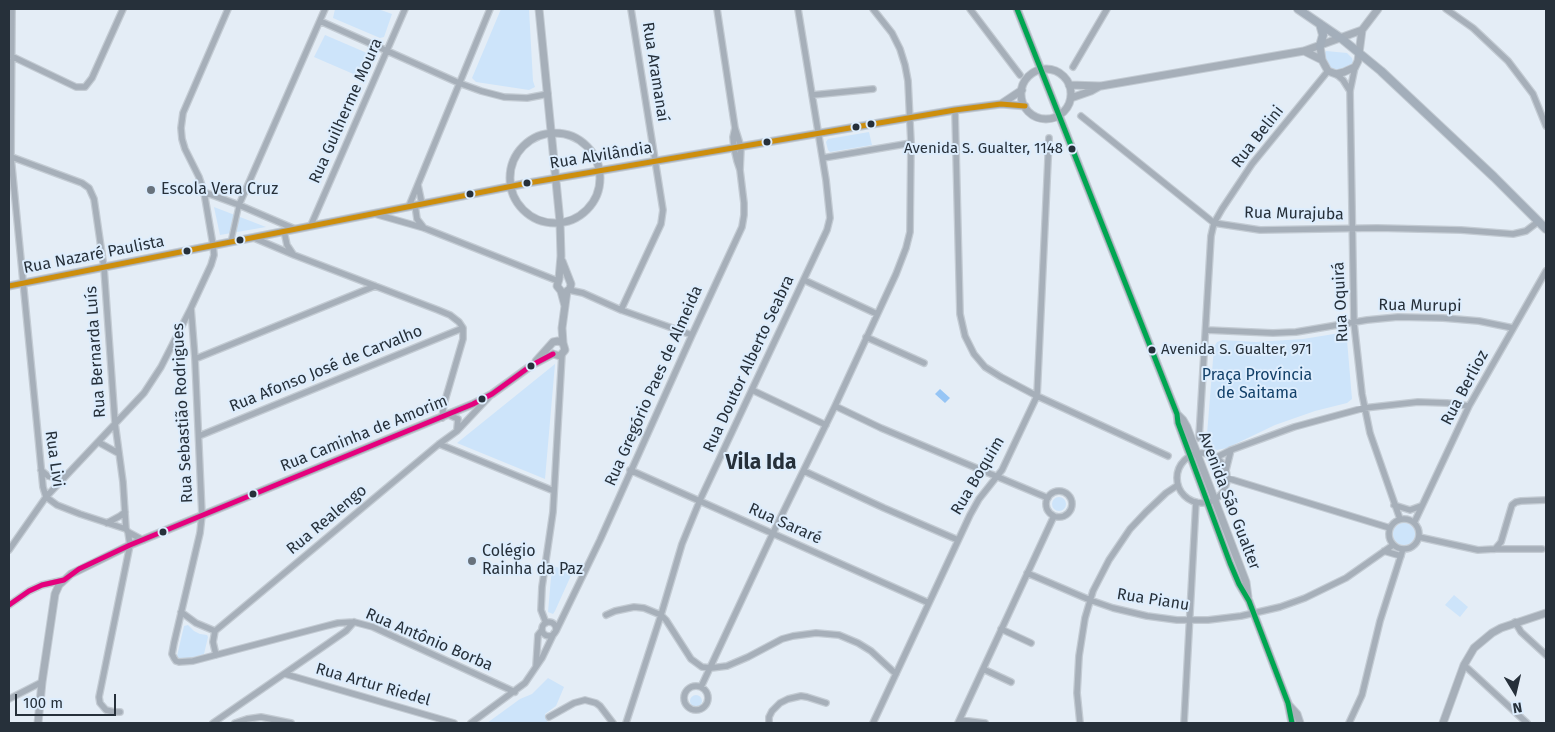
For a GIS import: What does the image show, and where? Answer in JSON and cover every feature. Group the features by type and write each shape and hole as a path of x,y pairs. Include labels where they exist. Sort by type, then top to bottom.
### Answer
{"main road":[{"path":"1298,9 1342,39 1381,71 1494,177 1546,229"},
{"path":"1320,24 1323,36 1320,46"}],"street":[{"name":"Rua Livi","path":"12,9 10,157 40,470 46,497 57,505 127,530"},
{"path":"10,56 76,87 85,87 92,78 123,9"},
{"name":"Rua Sebastião Rodrigues","path":"216,655 188,662 176,661 172,656 200,533 202,515 196,359 191,308 214,255 204,192 182,139 181,128 183,113 228,9"},
{"path":"231,241 239,205 325,9"},
{"name":"Rua Guilherme Moura","path":"311,225 406,9"},
{"path":"424,228 417,219 418,185 490,9"},
{"path":"539,9 560,222 564,285 565,306 560,342"},
{"name":"Rua Aramanaí","path":"621,310 660,224 663,210 631,9"},
{"name":"Rua Gregório Paes de Almeida","path":"515,692 531,677 542,658 600,540 630,470 742,227 744,203 738,148 717,9"},
{"name":"Rua Doutor Alberto Seabra","path":"626,723 682,544 700,500 827,230 830,218 823,158 798,9"},
{"path":"702,687 773,533 835,406 904,255 910,232 911,143 908,81 902,54 892,33 873,9"},
{"path":"970,9 1020,75"},
{"name":"Avenida São Gualter","path":"1017,9 1177,414 1178,423 1193,454 1239,584 1248,600 1288,703 1292,723"},
{"path":"1073,67 1107,9"},
{"path":"1069,85 1101,86 1304,52 1362,30 1378,9"},
{"path":"1446,9 1473,28 1508,61 1533,94 1546,126"},
{"path":"320,21 459,83 504,97 527,98 548,94"},
{"path":"1336,74 1356,67 1362,30"},
{"path":"1320,46 1322,60 1328,71 1336,74 1343,80 1350,91"},
{"path":"1304,52 1322,60"},
{"name":"Rua Oquirá","path":"1356,67 1350,91 1354,323 1364,408 1370,433 1400,519"},
{"path":"1040,70 1055,71 1062,75 1069,85 1071,98 1065,110 1058,116 1039,118 1033,116 1024,106 1022,90 1028,77 1040,70"},
{"name":"Rua Belini","path":"1214,223 1252,164 1328,71"},
{"path":"1071,98 1101,86"},
{"path":"812,95 873,89"},
{"path":"1001,104 1022,90"},
{"path":"1001,104 1024,106"},
{"name":"Rua Alvilândia","path":"213,245 555,178 954,110 1001,104"},
{"path":"954,110 960,314 965,336 974,354 984,367 1038,396 1168,456"},
{"path":"1081,116 1214,223 1211,236 1199,438"},
{"path":"551,133 577,138 588,147 596,158 600,170 599,189 591,205 577,217 560,222 548,222 528,214 520,206 511,186 511,169 517,154 528,142 551,133"},
{"name":"Rua Boquim","path":"874,723 958,540 979,499 1002,470 1038,396 1049,138"},
{"path":"823,158 911,143"},
{"name":"Rua Bernarda Luís","path":"10,157 82,183 89,188 94,199 104,268 115,423 130,545"},
{"path":"416,205 418,185"},
{"path":"204,192 295,229"},
{"path":"371,213 424,228 621,310 692,335"},
{"name":"Rua Murajuba","path":"1214,223 1260,230 1377,228 1461,230 1513,234 1526,231 1539,221"},
{"path":"284,231 287,245 294,255"},
{"path":"254,238 450,315 459,322 463,328 463,339 444,404 446,416 458,419 457,431"},
{"name":"Rua Nazaré Paulista","path":"9,286 213,245"},
{"name":"Rua Berlioz","path":"1414,522 1469,406 1546,271"},
{"path":"804,280 877,314"},
{"path":"196,359 375,286"},
{"path":"9,550 46,497 139,399 154,380 191,308"},
{"name":"Rua Murupi","path":"1206,330 1273,333 1296,332 1367,320 1398,317 1479,321 1513,328"},
{"name":"Rua Afonso José de Carvalho","path":"199,436 463,328"},
{"path":"866,337 924,363"},
{"path":"536,667 538,635 542,630 547,636 555,632 554,625 549,623 541,610 542,587 553,512 560,374 557,355 550,350 553,342 560,342 565,347 557,355"},
{"name":"Rua Caminha de Amorim","path":"9,604 29,591 42,585 64,580 79,569 130,545 457,411 492,394 532,365 550,346"},
{"name":"Rua Caminha de Amorim","path":"532,365 557,355"},
{"path":"752,390 826,425"},
{"name":"Rua Realengo","path":"215,631 457,431 492,394"},
{"path":"1217,457 1294,427 1364,408 1418,402 1469,406"},
{"path":"444,404 457,411"},
{"path":"835,406 881,428 1048,498"},
{"path":"98,442 118,453"},
{"path":"439,444 554,491"},
{"path":"1226,470 1217,457 1208,453 1193,454 1180,466 1177,475 1178,485 1184,496 1196,502 1211,501 1224,490 1231,450"},
{"path":"40,470 48,476 62,480"},
{"name":"Rua Sararé","path":"630,470 929,603"},
{"path":"804,471 958,540"},
{"path":"1227,478 1390,528"},
{"path":"1080,723 1077,706 1080,642 1090,600 1101,574 1118,546 1146,512 1166,493 1178,485"},
{"path":"1055,492 1064,492 1070,498 1072,506 1070,511 1063,516 1054,516 1048,510 1048,498 1055,492"},
{"path":"1495,549 1501,542 1512,505 1521,501 1546,500"},
{"path":"1184,723 1196,502"},
{"path":"1394,505 1410,510 1421,506"},
{"path":"107,523 126,512"},
{"path":"985,723 959,722 1054,516"},
{"path":"1400,519 1408,519 1414,522 1418,529 1419,537 1414,546 1403,549 1397,547 1388,536 1394,522 1400,519"},
{"path":"127,530 143,540"},
{"path":"1419,537 1478,550 1542,550"},
{"name":"Rua Pianu","path":"1028,573 1090,600 1126,612 1190,620 1224,618 1280,607 1321,591 1346,578 1393,544"},
{"path":"120,712 109,711 103,707 99,697 130,545"},
{"path":"1350,722 1362,695 1380,621 1403,549"},
{"path":"1384,551 1401,556"},
{"path":"38,723 55,594 64,580"},
{"path":"606,615 634,607 644,608 661,615 691,659 702,667 720,667 735,663 788,638 806,633 816,633 839,635 858,643 871,651 896,674"},
{"name":"Rua Gregório Paes de Almeida","path":"542,630 565,609"},
{"path":"181,612 196,623 215,631 213,642 216,655 338,623 354,622"},
{"path":"1443,723 1464,665 1474,648 1496,630 1514,622 1546,614"},
{"name":"Rua Antônio Borba","path":"213,723 346,631 354,622 373,627 515,692"},
{"path":"1514,622 1521,632 1546,655"},
{"path":"1001,629 1031,643"},
{"path":"1464,665 1527,723"},
{"path":"983,669 1011,682"},
{"name":"Rua Artur Riedel","path":"285,674 454,723"},
{"path":"9,698 42,682"},
{"path":"691,687 702,687 706,692 707,701 702,708 692,709 686,703 685,694 691,687"},
{"path":"471,723 515,692"},
{"path":"769,723 772,711 780,703 788,699 807,697 826,703"},
{"path":"549,717 574,703 585,700 600,706 613,723"},
{"name":"Avenida São Gualter","path":"1288,703 1297,714 1300,723"},
{"path":"235,723 261,717 291,723"}],"green space":[{"path":"335,9 378,9 392,14 384,37 380,38 333,18"},
{"path":"501,9 529,9 533,81 535,87 529,90 476,82 472,78"},
{"path":"325,35 374,56 365,79 314,57"},
{"path":"1326,51 1347,53 1352,58 1351,67 1340,71 1331,70 1327,65 1324,54"},
{"path":"869,132 872,145 830,152 828,150 826,142 828,139"},
{"path":"214,207 266,227 220,235"},
{"name":"Praça Província de Saitama","path":"1340,333 1345,335 1347,340 1352,399 1347,403 1315,411 1275,425 1227,448 1217,450 1206,447 1214,347 1217,342 1223,340 1256,342 1303,339"},
{"path":"555,364 545,479 457,443"},
{"path":"1056,497 1062,497 1066,504 1062,511 1056,511 1052,507 1052,501"},
{"path":"1404,523 1412,526 1415,534 1412,542 1404,545 1396,542 1393,534 1396,526"},
{"path":"552,566 573,571 553,614 548,612"},
{"path":"1454,595 1468,607 1460,617 1445,605"},
{"path":"188,625 194,631 207,635 204,654 179,660 177,656 184,626"},
{"path":"548,678 564,687 556,706 545,714 548,723 487,723 520,699 532,694"},
{"path":"696,695 702,701 696,707 690,701"}],"water":[{"path":"940,389 950,398 945,403 935,394"}],"transit line":[{"path":"1017,9 1177,414 1178,423 1230,563 1249,601 1288,703 1292,723"},
{"path":"9,286 528,183 955,110 1001,104 1025,106"},
{"path":"9,605 29,591 42,585 64,580 79,569 130,545 473,404 492,394 532,365 553,354"}],"place":[{"name":"Avenida S. Gualter, 1148","path":"1072,149"},
{"name":"Escola Vera Cruz","path":"151,190"},
{"name":"Avenida S. Gualter, 971","path":"1152,350"},
{"name":"Colégio Rainha da Paz","path":"472,561"}],"district":[{"name":"Vila Ida","path":"761,463"}]}
